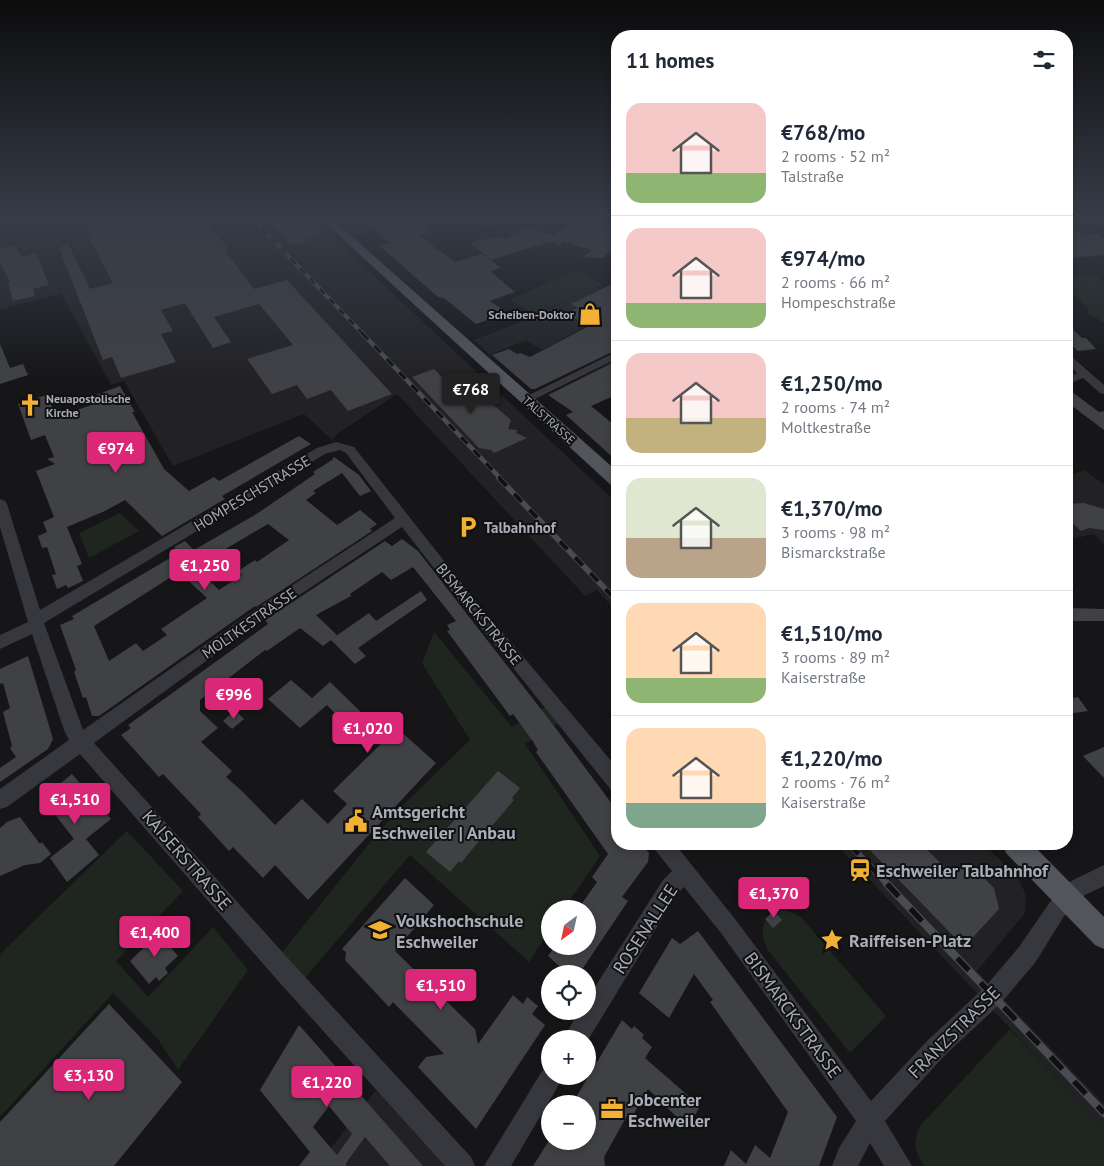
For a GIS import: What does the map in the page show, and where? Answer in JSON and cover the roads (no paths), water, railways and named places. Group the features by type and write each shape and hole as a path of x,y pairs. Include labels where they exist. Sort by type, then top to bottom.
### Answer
{"main road":[{"name":"TALSTRASSE","path":"386,272 611,476"},
{"path":"1021,850 1104,936"}],"street":[{"path":"527,399 611,357"},
{"path":"1073,364 1104,390"},
{"path":"1073,379 1084,374"},
{"name":"BISMARCKSTRASSE","path":"341,446 350,450 497,638 611,776"},
{"name":"HOMPESCHSTRASSE","path":"0,642 321,451 341,446"},
{"name":"KAISERSTRASSE","path":"0,504 36,622 73,730 81,742 292,980 462,1166"},
{"name":"MOLTKESTRASSE","path":"0,800 264,611 404,519"},
{"name":"BISMARCKSTRASSE","path":"668,850 728,926 870,1120 899,1166"},
{"name":"ROSENALLEE","path":"581,1030 670,887 685,872"},
{"name":"FRANZSTRASSE","path":"845,1166 848,1157 870,1120 936,1048 992,995 1027,955 1057,909 1078,888 1104,875"},
{"path":"497,1166 546,1085"}],"railway":[{"path":"304,272 363,334"},
{"path":"362,333 501,479"},
{"path":"499,478 611,595"},
{"path":"855,850 888,885"},
{"path":"887,884 1104,1113"}],"place":[{"name":"Scheiben-Doktor","path":"590,314"},
{"name":"Neuapostolische Kirche","path":"30,405"},
{"name":"Talbahnhof","path":"468,527"},
{"name":"Amtsgericht Eschweiler | Anbau","path":"356,821"},
{"name":"Eschweiler Talbahnhof","path":"860,870"},
{"name":"Volkshochschule Eschweiler","path":"380,930"},
{"name":"Raiffeisen-Platz","path":"832,940"},
{"name":"Jobcenter Eschweiler","path":"612,1109"}]}
